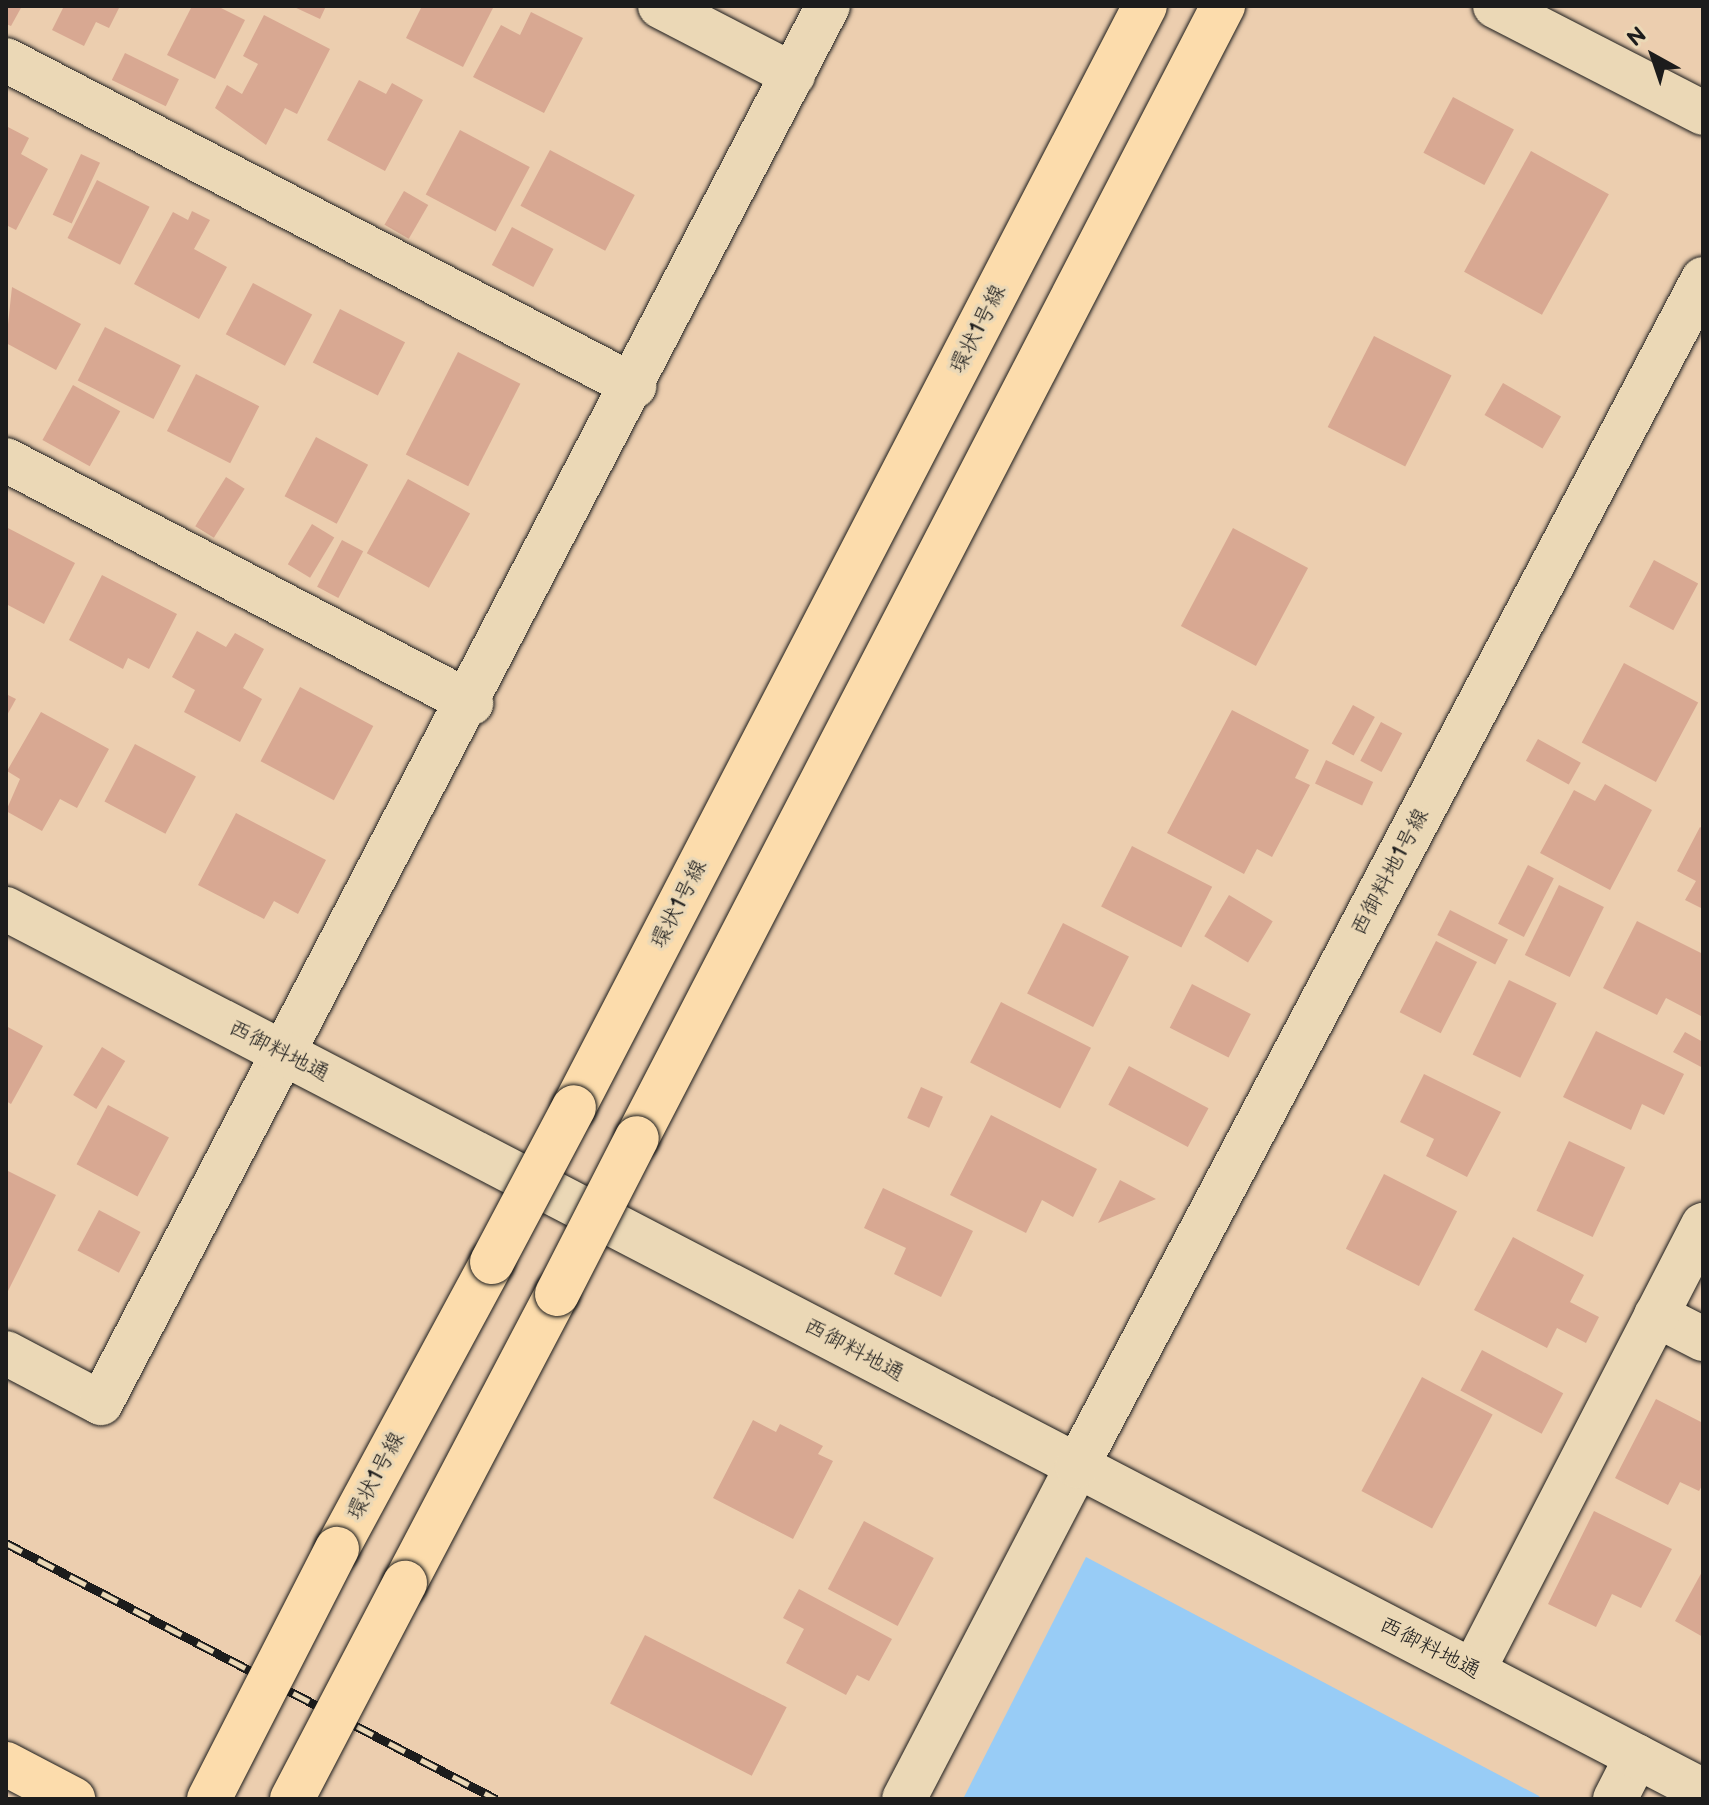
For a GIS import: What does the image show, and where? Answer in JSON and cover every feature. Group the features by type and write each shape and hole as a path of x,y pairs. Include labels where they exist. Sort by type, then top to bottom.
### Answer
{"main road":[{"name":"環状1号線","path":"209,1799 337,1549 574,1107 1145,6"},
{"path":"292,1799 557,1294 1223,6"},
{"path":"6,1764 73,1799"}],"street":[{"path":"660,6 793,75"},
{"path":"6,1353 101,1403 283,1053 471,703 828,6"},
{"path":"1495,6 1703,113"},
{"path":"6,60 634,386"},
{"name":"西御料地1号線","path":"904,1799 1703,279"},
{"path":"6,460 471,703"},
{"name":"西御料地通","path":"6,909 1703,1791"},
{"path":"1473,1671 1703,1225"},
{"path":"1656,1315 1703,1339"},
{"path":"1615,1799 1637,1756"}],"water":[{"path":"1086,1557 1539,1796 1541,1799 963,1799"}],"building":[{"path":"6,6 22,6 11,26 6,24"},
{"path":"64,6 120,6 109,28 96,22 84,46 52,30"},
{"path":"192,6 217,6 245,20 215,79 167,55"},
{"path":"292,6 326,6 320,19"},
{"path":"422,6 494,6 463,67 406,38"},
{"path":"531,12 583,38 544,113 473,77 501,25 520,35"},
{"path":"264,15 330,49 297,114 285,108 266,145 215,108 227,85 242,94 258,64 243,56"},
{"path":"125,53 179,79 166,106 112,80"},
{"path":"359,80 386,94 392,83 423,100 385,171 327,140"},
{"path":"1453,97 1514,129 1484,185 1423,153"},
{"path":"6,126 29,138 21,154 48,169 16,230 6,225"},
{"path":"460,130 530,167 495,232 426,194"},
{"path":"550,150 635,195 605,251 520,206"},
{"path":"1531,151 1609,194 1542,315 1464,272"},
{"path":"81,154 100,163 72,224 53,215"},
{"path":"97,180 150,207 120,265 67,238"},
{"path":"404,191 428,205 409,239 384,225"},
{"path":"192,211 210,220 194,249 227,267 199,319 134,284 173,212 188,220"},
{"path":"512,227 553,249 533,287 492,265"},
{"path":"253,283 312,314 285,366 226,334"},
{"path":"12,287 81,324 56,370 6,343"},
{"path":"340,309 405,342 378,396 313,362"},
{"path":"105,327 181,366 153,419 78,380"},
{"path":"1374,336 1452,375 1405,466 1328,427"},
{"path":"458,352 520,384 468,486 406,454"},
{"path":"196,374 259,406 230,463 167,431"},
{"path":"1503,383 1561,416 1543,449 1484,415"},
{"path":"73,385 120,411 90,466 42,440"},
{"path":"316,437 368,465 337,524 285,496"},
{"path":"226,477 245,489 214,538 195,526"},
{"path":"408,479 470,513 429,588 367,553"},
{"path":"312,524 334,537 310,578 288,564"},
{"path":"6,527 75,563 44,624 6,604"},
{"path":"1233,528 1308,568 1256,666 1181,626"},
{"path":"342,540 363,551 338,598 317,587"},
{"path":"1654,560 1698,583 1673,630 1629,607"},
{"path":"102,575 177,614 149,669 128,658 123,669 69,640"},
{"path":"197,631 226,647 235,633 264,649 243,688 262,699 240,742 184,712 195,690 172,677"},
{"path":"1624,663 1698,702 1656,782 1582,742"},
{"path":"300,687 373,726 334,800 261,761"},
{"path":"6,694 16,699 6,717"},
{"path":"1353,705 1375,717 1354,756 1332,743"},
{"path":"1232,710 1309,750 1295,778 1310,785 1272,857 1257,849 1244,874 1167,833"},
{"path":"41,712 109,749 77,808 60,799 42,831 6,811 20,779 7,771"},
{"path":"1381,722 1402,733 1382,772 1360,761"},
{"path":"1538,739 1581,763 1569,785 1526,761"},
{"path":"135,744 196,776 165,834 104,801"},
{"path":"1326,760 1373,782 1362,806 1315,784"},
{"path":"1605,784 1652,810 1610,890 1540,853 1574,790 1595,801"},
{"path":"236,813 326,860 298,914 274,901 264,919 198,885"},
{"path":"1700,827 1703,829 1703,909 1685,900 1696,881 1677,871"},
{"path":"1132,846 1212,887 1181,947 1101,907"},
{"path":"1528,865 1554,878 1524,937 1498,924"},
{"path":"1559,885 1604,907 1570,977 1525,955"},
{"path":"1229,895 1273,921 1248,962 1204,936"},
{"path":"1450,910 1508,940 1495,964 1437,935"},
{"path":"1637,921 1703,954 1701,1016 1666,998 1657,1015 1603,988"},
{"path":"1063,923 1129,957 1093,1027 1027,993"},
{"path":"1436,941 1477,962 1441,1033 1400,1012"},
{"path":"1509,980 1557,1003 1520,1078 1473,1055"},
{"path":"1192,984 1251,1014 1229,1058 1170,1028"},
{"path":"1001,1002 1091,1048 1060,1108 970,1063"},
{"path":"6,1026 43,1046 11,1104 6,1101"},
{"path":"1596,1031 1684,1074 1664,1115 1642,1104 1631,1130 1563,1097"},
{"path":"1685,1032 1703,1042 1703,1068 1673,1052"},
{"path":"102,1047 125,1061 96,1109 73,1095"},
{"path":"1129,1066 1208,1108 1188,1147 1108,1105"},
{"path":"1424,1074 1501,1112 1467,1177 1426,1156 1434,1139 1400,1122"},
{"path":"921,1087 943,1097 929,1128 907,1118"},
{"path":"108,1105 169,1137 137,1197 77,1164"},
{"path":"991,1115 1097,1169 1073,1217 1042,1200 1026,1233 950,1195"},
{"path":"1569,1141 1625,1167 1593,1237 1536,1211"},
{"path":"6,1170 56,1195 6,1295"},
{"path":"1384,1174 1457,1211 1419,1286 1346,1249"},
{"path":"1120,1180 1156,1199 1098,1223"},
{"path":"883,1188 973,1231 941,1297 894,1274 906,1248 864,1228"},
{"path":"99,1210 140,1232 119,1273 77,1251"},
{"path":"1513,1237 1584,1275 1570,1302 1599,1317 1586,1343 1557,1328 1547,1348 1474,1310"},
{"path":"1482,1350 1563,1393 1542,1434 1460,1391"},
{"path":"1422,1377 1493,1415 1432,1528 1361,1491"},
{"path":"1656,1399 1703,1423 1703,1484 1699,1491 1680,1482 1668,1505 1615,1478"},
{"path":"753,1420 776,1432 780,1424 823,1446 818,1454 833,1461 793,1539 713,1498"},
{"path":"1594,1511 1672,1549 1641,1608 1612,1594 1596,1627 1548,1604"},
{"path":"864,1521 934,1558 898,1626 828,1589"},
{"path":"1703,1570 1703,1637 1675,1621"},
{"path":"799,1589 892,1639 869,1681 857,1675 846,1695 786,1663 804,1629 783,1618"},
{"path":"645,1635 787,1707 752,1776 610,1704"}],"railway":[{"path":"6,1543 496,1799"}]}
